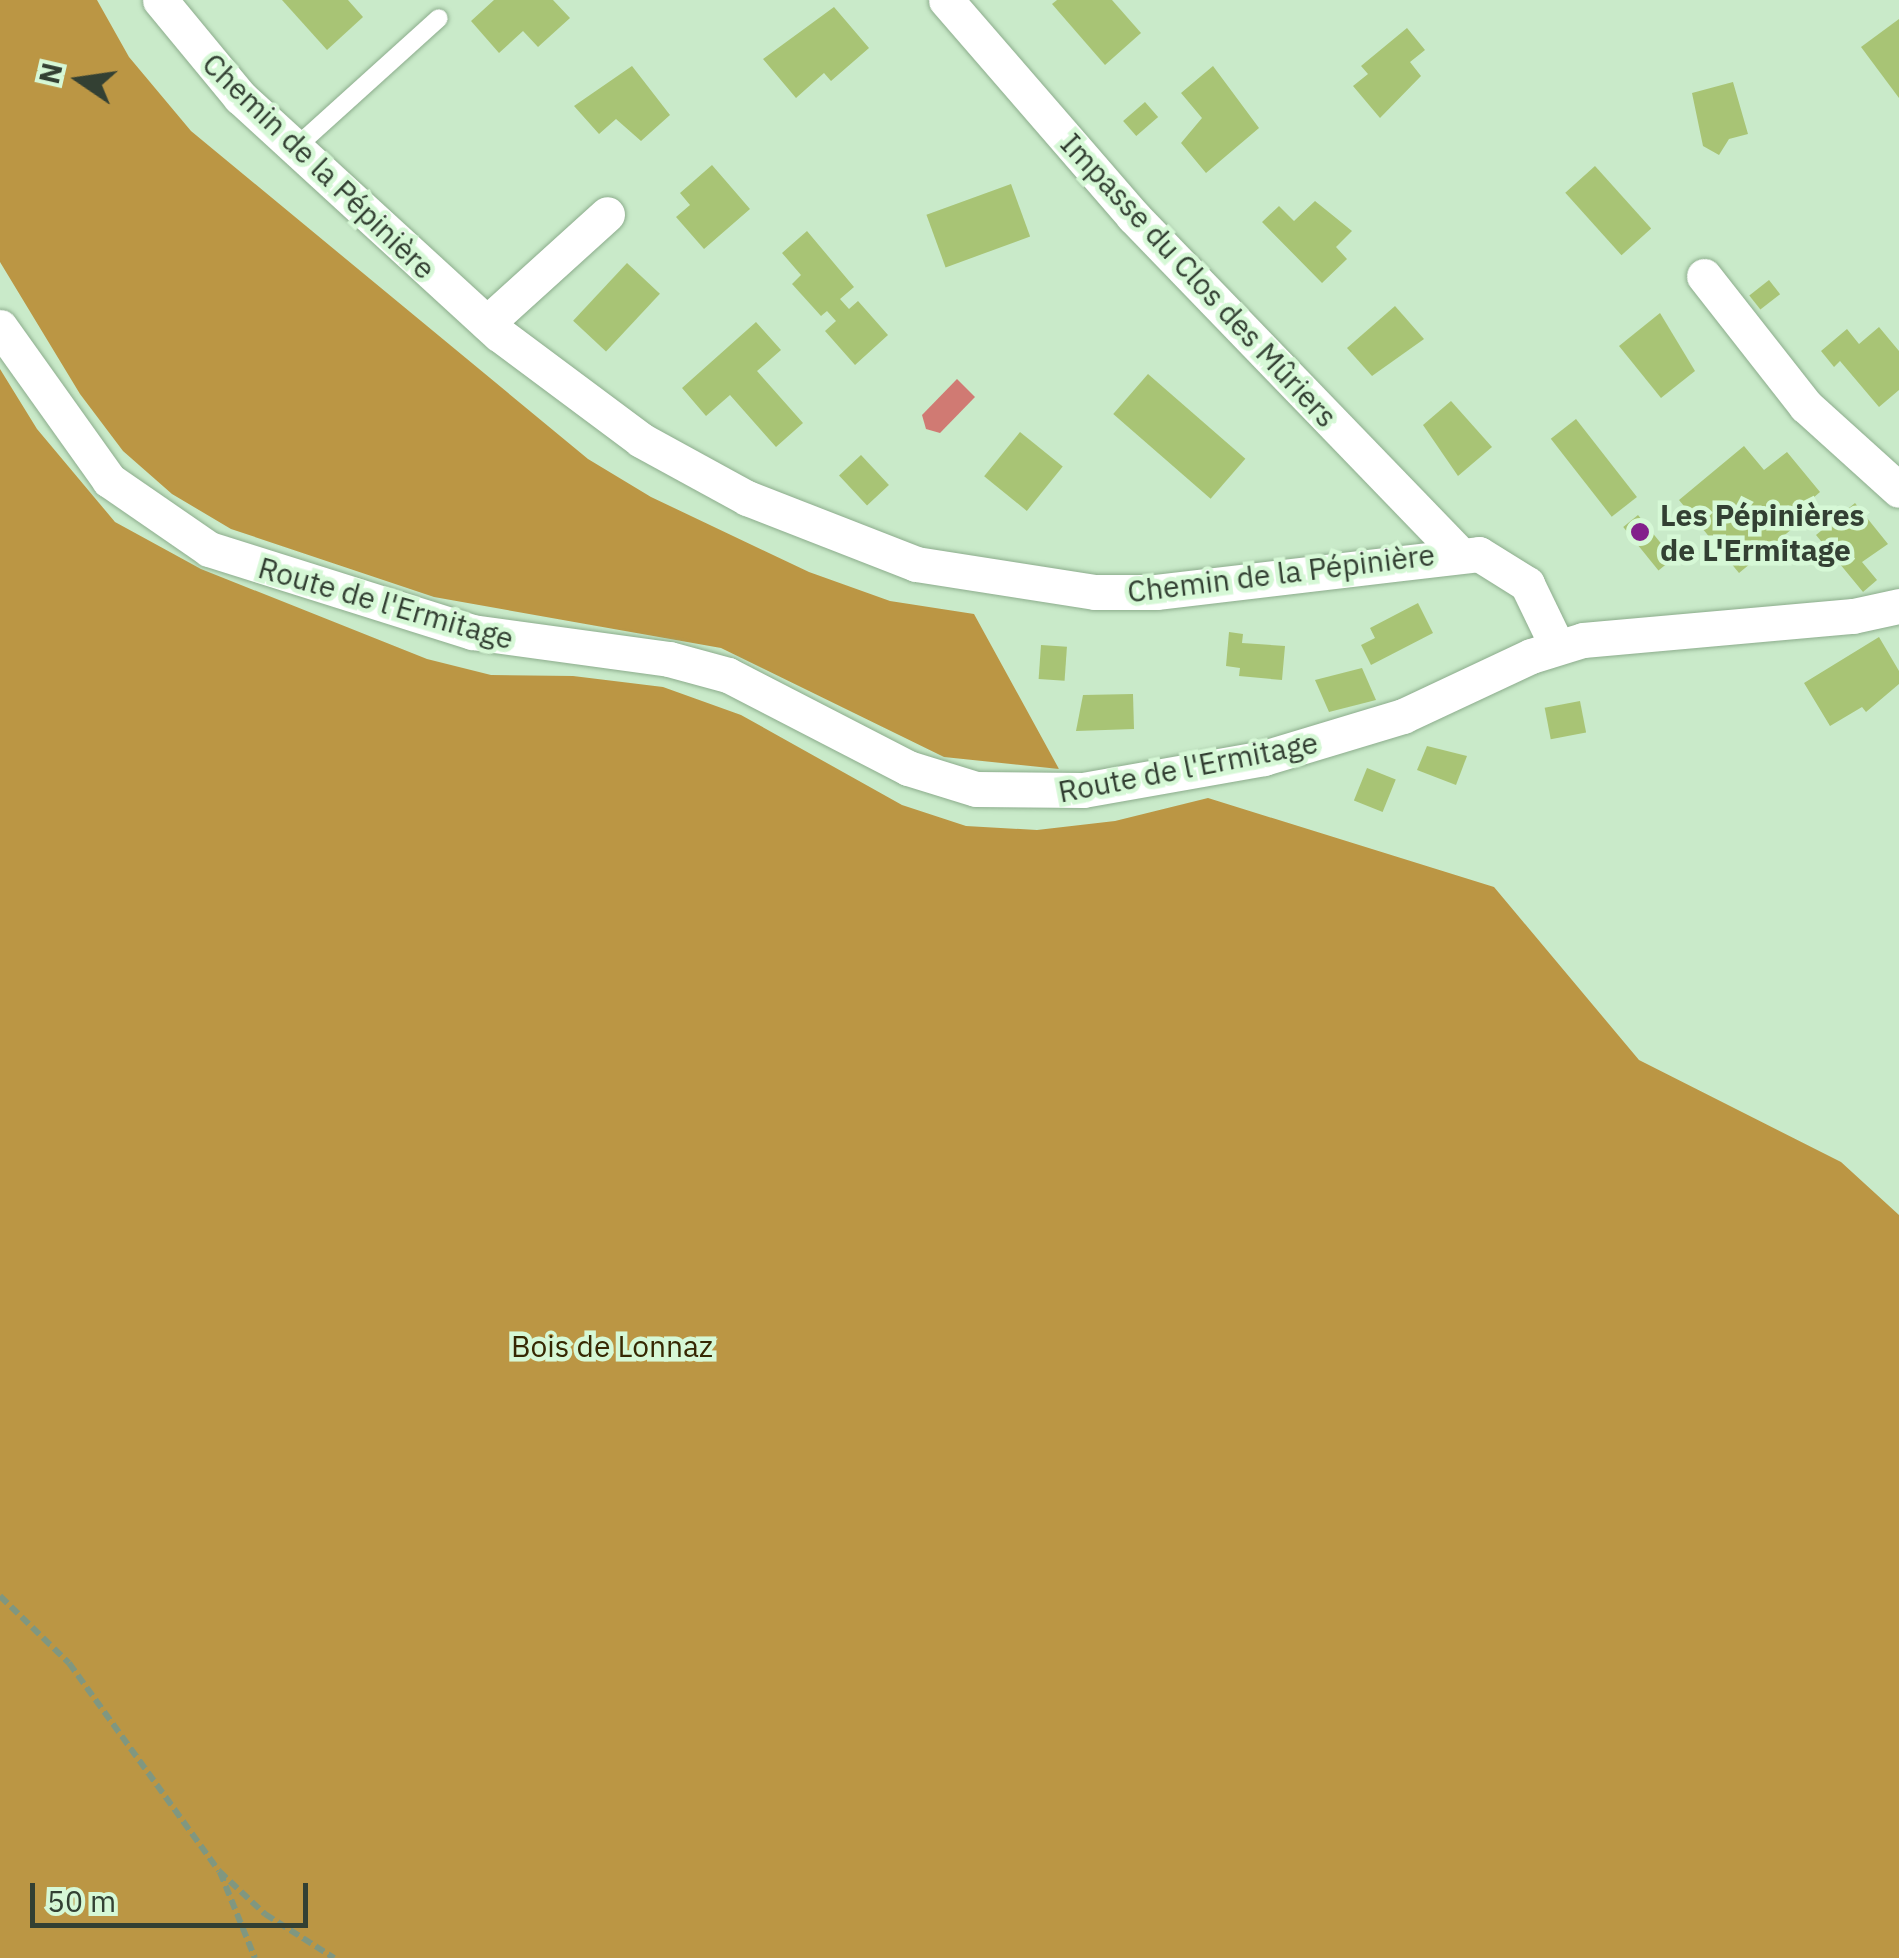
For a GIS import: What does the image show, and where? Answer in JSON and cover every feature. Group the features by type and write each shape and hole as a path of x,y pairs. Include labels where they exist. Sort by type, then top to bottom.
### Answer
{"street":[{"name":"Chemin de la Pépinière","path":"160,0 240,97 486,322 591,407 694,471 858,545 974,578 1156,592 1459,553 1514,570 1538,602 1557,646"},
{"name":"Impasse du Clos des Mûriers","path":"946,0 1134,216 1459,553"},
{"path":"486,322 607,214"},
{"path":"1704,276 1806,406 1899,490"},
{"name":"Route de l'Ermitage","path":"0,327 109,480 209,549 472,632 669,659 728,675 908,768 976,789 1083,790 1264,758 1404,716 1557,646 1899,606"}],"lane":[{"path":"294,149 439,18"}],"path":[{"path":"0,1596 68,1663 219,1871 265,1914 334,1958"},
{"path":"219,1871 254,1958"}],"green space":[{"path":"0,0 97,0 129,57 191,131 588,459 651,497 809,572 890,601 974,614 1059,769 944,757 721,648 434,597 231,529 172,494 123,451 80,394 0,262"},
{"name":"Bois de Lonnaz","path":"0,369 37,429 115,522 201,569 427,659 491,675 573,676 663,687 741,715 902,805 966,826 1037,830 1115,821 1208,798 1494,887 1639,1060 1841,1162 1899,1215 1899,1958 0,1958"}],"shaded area":[{"path":"957,379 975,397 940,433 926,429 922,415"}],"building":[{"path":"282,0 348,0 363,17 327,50"},
{"path":"494,0 553,0 570,18 538,47 523,31 499,53 471,21"},
{"path":"1057,0 1112,0 1141,33 1105,65 1052,4"},
{"path":"834,7 869,48 831,81 824,73 796,98 763,59"},
{"path":"1899,19 1899,98 1861,47"},
{"path":"1407,28 1425,50 1410,62 1421,76 1380,118 1353,86 1368,74 1361,66"},
{"path":"632,66 670,115 641,141 616,119 599,134 574,106"},
{"path":"1213,66 1259,128 1206,173 1181,143 1202,118 1181,93"},
{"path":"1733,82 1748,134 1729,139 1719,155 1703,146 1692,93"},
{"path":"1145,102 1158,117 1136,136 1123,121"},
{"path":"712,165 750,209 704,249 676,217 690,205 680,193"},
{"path":"1595,166 1651,228 1621,255 1565,193"},
{"path":"1011,184 1030,237 946,267 926,215"},
{"path":"1315,201 1352,231 1336,247 1347,259 1322,283 1262,222 1279,206 1294,221"},
{"path":"807,231 854,287 840,299 849,309 858,301 888,335 855,365 825,331 836,321 827,311 821,316 792,284 801,275 782,253"},
{"path":"627,263 660,294 606,351 573,321"},
{"path":"1769,280 1780,294 1760,310 1749,295"},
{"path":"1395,306 1424,339 1372,376 1347,348"},
{"path":"1660,313 1695,371 1661,398 1619,346"},
{"path":"756,322 781,350 757,371 803,423 776,447 730,395 706,416 682,388"},
{"path":"1879,327 1899,351 1899,390 1879,407 1840,361 1834,367 1821,351 1847,329 1859,344"},
{"path":"1148,374 1245,459 1211,499 1113,414"},
{"path":"1451,401 1492,447 1458,476 1423,425"},
{"path":"1576,419 1637,497 1612,517 1551,439"},
{"path":"1020,432 1063,467 1027,511 984,476"},
{"path":"1744,446 1764,470 1787,452 1820,492 1798,511 1804,519 1739,573 1679,500"},
{"path":"861,455 889,485 867,505 839,475"},
{"path":"1855,503 1888,544 1862,562 1877,580 1863,592 1816,535"},
{"path":"1638,515 1673,559 1658,570 1623,527"},
{"path":"1418,603 1433,633 1371,665 1361,645 1375,638 1370,628"},
{"path":"1229,632 1243,634 1242,643 1285,646 1282,680 1239,676 1240,668 1226,666"},
{"path":"1879,637 1899,671 1899,684 1866,712 1862,707 1830,726 1804,683"},
{"path":"1041,645 1067,647 1065,681 1039,679"},
{"path":"1362,668 1376,700 1329,712 1315,680"},
{"path":"1133,694 1134,729 1076,731 1083,695"},
{"path":"1580,701 1586,732 1551,739 1545,708"},
{"path":"1427,746 1467,756 1456,785 1417,770"},
{"path":"1367,768 1396,780 1383,812 1354,800"}],"place":[{"name":"Les Pépinières de L'Ermitage","path":"1640,532"}]}
